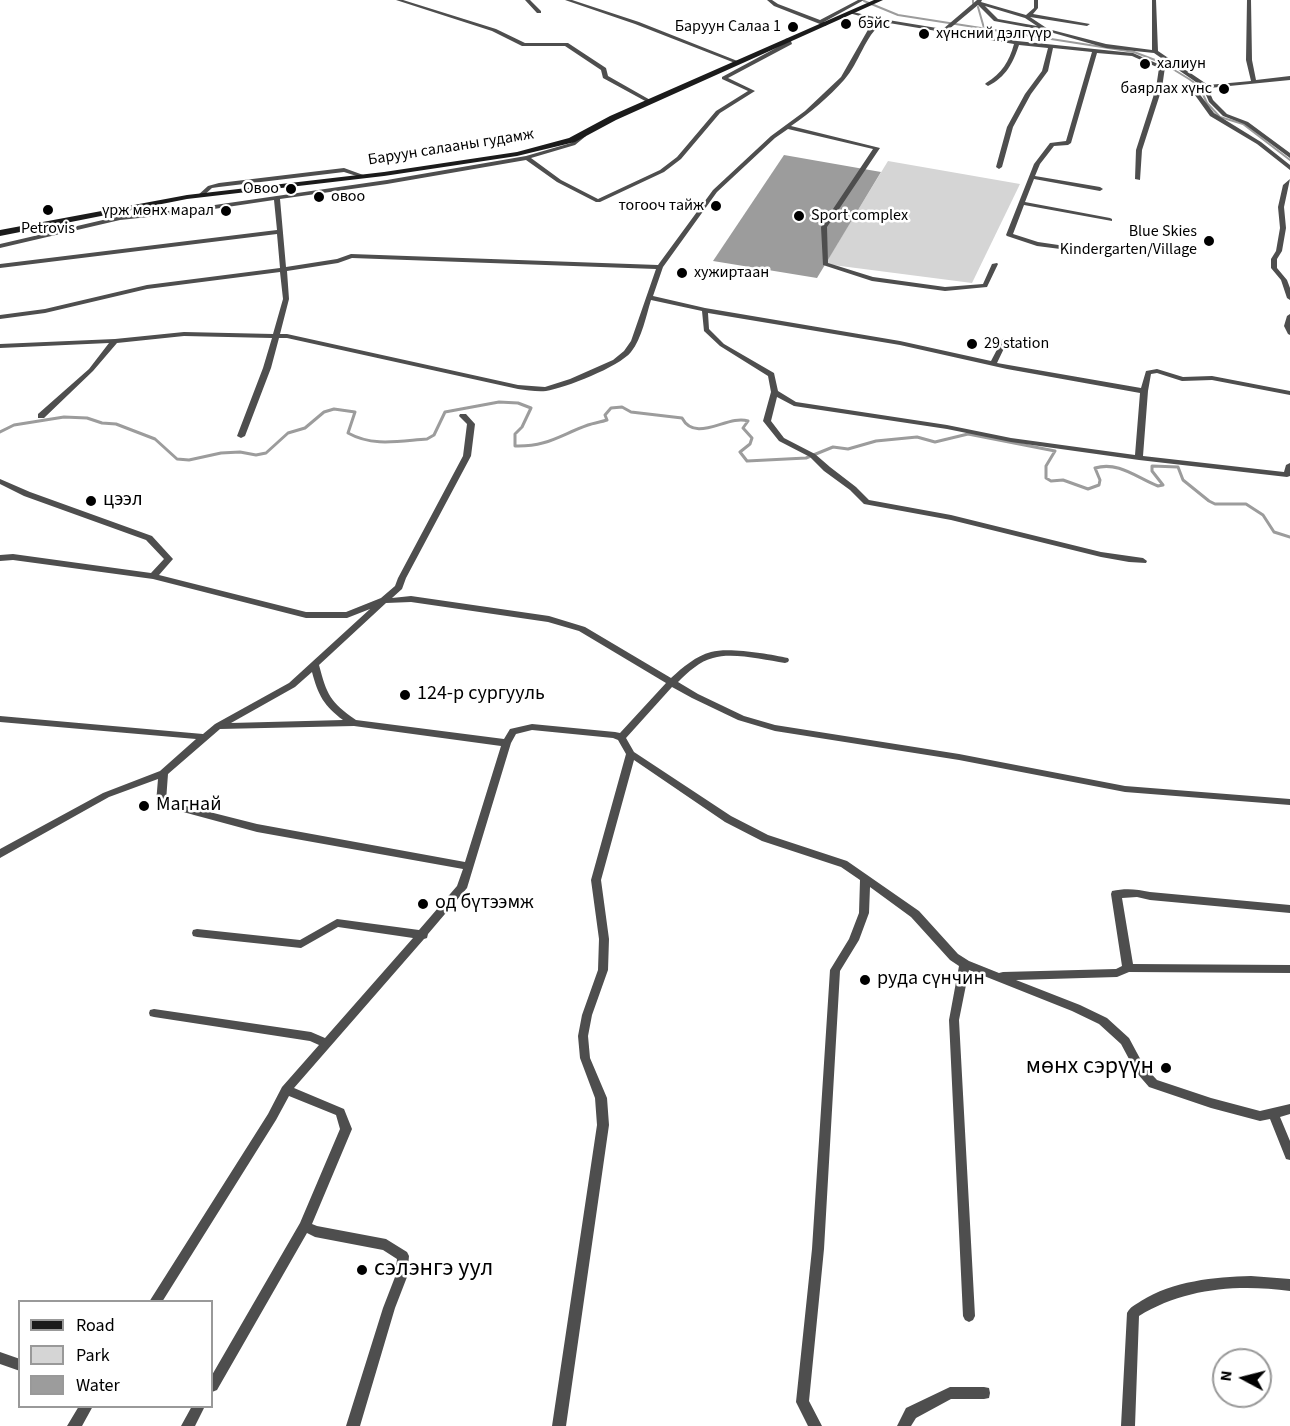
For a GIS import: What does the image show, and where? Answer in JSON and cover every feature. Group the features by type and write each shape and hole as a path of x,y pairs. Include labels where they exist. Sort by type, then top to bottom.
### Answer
{"main road":[{"name":"Баруун салааны гудамж","path":"0,233 287,181 363,176 517,154 572,140 650,101 850,12 861,4 880,0"}],"street":[{"path":"398,0 494,30 524,45 566,44 604,69 605,77 650,101"},
{"path":"526,0 539,12"},
{"path":"567,0 636,23 737,62"},
{"path":"769,0 776,5 823,23 861,4"},
{"path":"1028,16 1036,8 1036,0"},
{"path":"1154,0 1155,52"},
{"path":"1249,0 1250,60 1254,83"},
{"path":"980,1 1028,16 1088,24"},
{"path":"944,31 980,1"},
{"path":"980,1 996,20 1106,46 1155,52 1203,88 1224,115 1246,123 1290,156"},
{"path":"850,12 882,20 1017,43 1134,55 1162,67 1159,88 1139,150 1138,179"},
{"path":"1028,16 1046,30"},
{"path":"0,346 115,341 184,334 287,336 518,387 545,389 599,370 627,352 634,341 660,267 715,191 843,78 872,28 882,20"},
{"path":"527,158 559,181 598,201 663,171 679,158 718,112 752,91 724,78 790,43 788,39"},
{"path":"988,84 1002,76 1010,66 1017,43"},
{"path":"999,167 1010,127 1028,94 1045,71 1051,46"},
{"path":"1095,50 1068,143 1052,144 1037,164 1009,235 1037,244 1113,255"},
{"path":"1290,78 1203,88 1195,91 1204,106 1220,123 1251,137 1290,168"},
{"path":"0,246 120,218 277,198 527,158 573,144 598,125"},
{"path":"787,127 877,148 824,227 825,264 872,279 945,289 985,286 995,264"},
{"path":"1032,177 1100,189"},
{"path":"1290,181 1286,184 1281,200 1283,228 1279,251 1274,259 1274,268 1284,280 1290,298"},
{"path":"241,436 277,336 285,299 277,198"},
{"path":"1281,200 1290,202"},
{"path":"1022,203 1110,220"},
{"path":"0,266 279,232"},
{"path":"0,317 45,311 147,287 282,270 338,261 351,255 660,267"},
{"path":"649,297 705,310 900,343 993,364 1144,391"},
{"path":"705,310 706,330 722,345 771,375 776,392 767,421 783,443 818,459 826,468 860,493 867,502 991,527 1115,559 1143,561"},
{"path":"1290,316 1287,326 1290,333"},
{"path":"993,364 1005,340"},
{"path":"41,416 91,370 115,341"},
{"path":"1139,458 1144,391 1148,372 1156,371 1182,379 1212,378 1290,393"},
{"path":"776,392 794,404 947,427 1011,440 1287,475 1290,465"},
{"path":"0,854 106,795 163,773 218,726 292,685 399,587 466,456 471,424 463,416"},
{"path":"0,481 27,494 149,538 169,559 153,576"},
{"path":"0,558 13,557 153,576 306,615 347,615 382,601 411,599 565,622 582,629 671,682 741,718 776,728 959,757 1125,789 1290,802"},
{"path":"621,738 671,682 706,656 717,654 785,660"},
{"path":"314,664 323,698 354,723"},
{"path":"0,719 205,737"},
{"path":"218,726 354,723 506,743"},
{"path":"156,1300 272,1117 286,1090 462,888 506,743 513,731 532,727 615,735 621,738 631,754 728,819 765,838 844,864 915,914 954,957 965,964 999,976 1103,1021 1125,1041 1140,1069 1153,1084 1260,1116 1290,1109"},
{"path":"559,1426 603,1125 601,1098 585,1058 583,1036 587,1016 603,970 604,939 596,880 631,754"},
{"path":"163,773 161,803 257,828 469,866"},
{"path":"815,1426 802,1402 818,1249 835,970 854,940 864,913 865,878"},
{"path":"1128,968 1116,894 1137,893 1290,909"},
{"path":"197,933 301,944 337,923 423,935"},
{"path":"965,964 954,1020 969,1316"},
{"path":"999,976 1117,973 1128,968 1290,969"},
{"path":"154,1013 311,1037 326,1043"},
{"path":"213,1384 305,1226 346,1129 340,1112 286,1090"},
{"path":"1273,1114 1290,1155"},
{"path":"305,1226 315,1232 386,1245 403,1256 401,1277 389,1308 353,1426"},
{"path":"1128,1426 1133,1313 1146,1303 1168,1294 1229,1281 1273,1282 1290,1285"},
{"path":"0,1358 18,1364"},
{"path":"904,1426 911,1413 950,1393 984,1393"},
{"path":"74,1426 86,1408"},
{"path":"188,1426 198,1408"}],"green space":[{"path":"888,161 1020,184 972,283 825,264"}],"water":[{"name":"Sport complex","path":"784,155 881,172 817,278 713,261"}],"waterway":[{"path":"864,1 898,15 1134,52 1163,63 1189,79 1199,86 1207,103 1220,117 1243,124 1290,160"},
{"path":"978,7 984,28"},
{"path":"0,432 14,425 64,417 87,418 102,423 116,424 155,439 177,459 189,460 221,453 240,452 256,455 266,453 288,433 305,428 324,412 334,409 355,412 348,433 377,442 396,442 427,439 434,435 445,412 499,402 518,403 531,408 522,427 515,434 515,446 536,445 553,440 588,425 607,420 605,415 611,408 622,407 631,412 682,418 688,425 695,428 704,429 731,421 748,421 743,428 752,438 750,444 740,452 747,461 806,458 833,447 848,449 876,441 917,437 935,442 968,434 1055,451 1046,466 1046,478 1051,481 1063,480 1088,489 1099,485 1100,480 1095,468 1104,466 1128,471 1158,486 1163,485 1152,471 1152,466 1178,467 1183,480 1209,501 1215,504 1246,504 1263,515 1274,532 1290,537"}],"place":[{"name":"бэйс","path":"846,24"},
{"name":"Баруун Салаа 1","path":"793,27"},
{"name":"хүнсний дэлгүүр","path":"924,34"},
{"name":"халиун","path":"1145,64"},
{"name":"баярлах хүнс","path":"1224,89"},
{"name":"Овоо","path":"291,189"},
{"name":"овоо","path":"319,197"},
{"name":"тогооч тайж","path":"716,206"},
{"name":"Petrovis","path":"48,210"},
{"name":"үрж мөнх марал","path":"226,211"},
{"name":"Sport complex","path":"799,216"},
{"name":"Blue Skies Kindergarten/Village","path":"1209,241"},
{"name":"хужиртаан","path":"682,273"},
{"name":"29 station","path":"972,344"},
{"name":"цээл","path":"91,501"},
{"name":"124-р сургууль","path":"405,695"},
{"name":"Магнай","path":"144,806"},
{"name":"од бүтээмж","path":"423,904"},
{"name":"руда сүнчин","path":"865,980"},
{"name":"мөнх сэрүүн","path":"1166,1068"},
{"name":"сэлэнгэ уул","path":"362,1270"}]}
